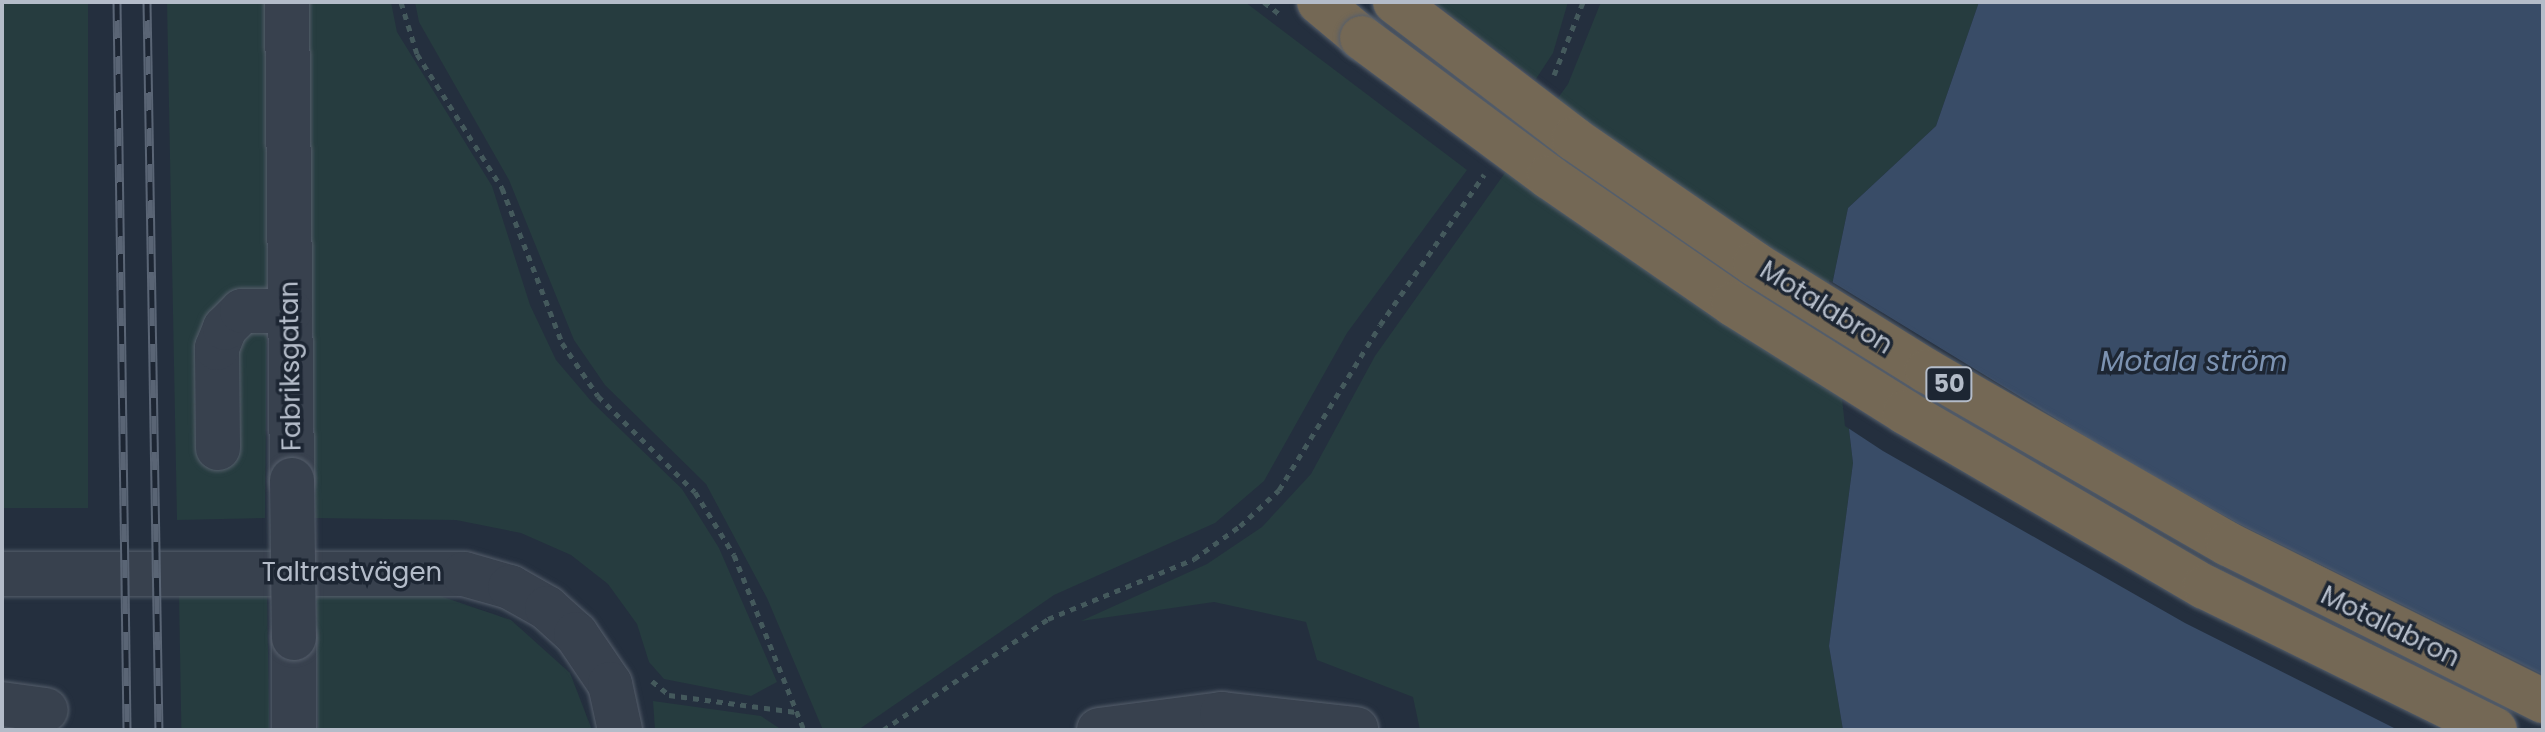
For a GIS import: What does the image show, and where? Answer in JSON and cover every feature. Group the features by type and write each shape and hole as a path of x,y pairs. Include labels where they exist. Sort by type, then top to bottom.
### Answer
{"highway":[{"name":"Motalabron","path":"1319,2 1362,38 1627,231 1905,412 2205,587 2495,730"},
{"name":"Motalabron","path":"1395,2 1574,139 1742,255 1927,371 2228,544 2543,701"}],"street":[{"name":"Fabriksgatan","path":"287,2 294,730"},
{"path":"218,448 217,348 225,328 242,311 290,311"},
{"name":"Taltrastvägen","path":"2,574 464,574 510,587 547,608 576,634 610,684 620,730"},
{"path":"2,704 46,710"},
{"path":"1099,730 1222,714 1356,729"}],"path":[{"path":"401,2 417,54 502,188 562,343 598,396 695,492 734,555 804,730"},
{"path":"1545,87 1583,2"},
{"path":"883,730 1048,619 1194,559 1260,508 1279,490 1318,434 1380,325 1493,163"}],"green space":[{"path":"2,2 88,2 88,508 2,508"},
{"path":"167,2 270,2 265,518 177,520"},
{"path":"308,2 391,2 397,32 492,186 530,305 556,360 591,401 682,489 719,548 777,682 751,696 664,679 649,662 637,624 608,584 571,555 521,533 456,520 315,518"},
{"path":"415,2 1245,2 1467,170 1347,333 1264,481 1215,523 1054,595 858,730 823,730 767,598 706,484 605,385 574,340 509,180 419,22"},
{"path":"1433,2 1568,2 1553,53 1536,79"},
{"path":"1601,2 1979,2 1936,126 1848,208 1832,285 1853,463 1829,646 1843,730 1420,730 1413,697 1317,660 1306,622 1214,602 1081,621 1207,564 1262,527 1311,474 1375,356 1568,84"},
{"path":"400,591 440,596 511,620 570,673 592,730 318,730 316,593"},
{"path":"267,594 269,730 181,730 179,596"},
{"path":"653,701 761,716 782,730 655,730"}],"water":[{"name":"Motala ström","path":"1979,2 2543,2 2543,730 1843,730 1829,646 1853,463 1832,285 1848,208 1936,126"}],"pier":[{"path":"1829,280 2112,453 2239,524 2543,675 2543,730 2398,730 2185,623 1883,451 1845,426"}],"railway":[{"path":"117,2 127,730"},
{"path":"147,2 159,730"}]}
